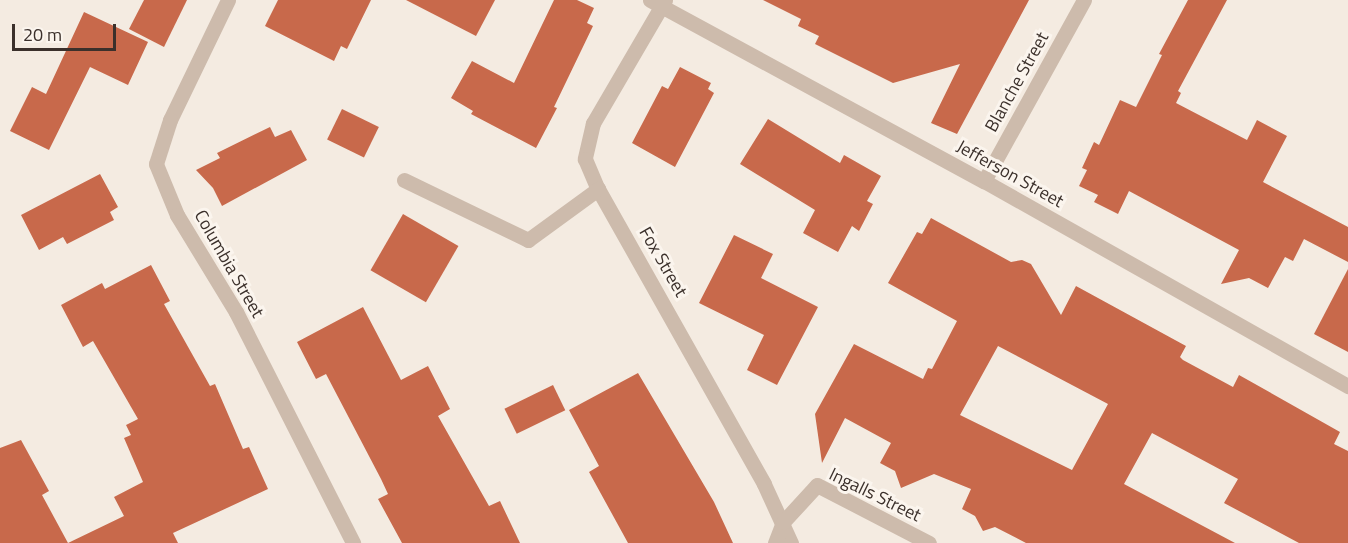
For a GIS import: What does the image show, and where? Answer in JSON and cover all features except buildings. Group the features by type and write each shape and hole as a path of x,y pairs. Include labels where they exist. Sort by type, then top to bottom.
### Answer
{"street":[{"name":"Columbia Street","path":"228,0 170,120 156,164 177,215 236,312 353,543"},
{"name":"Blanche Street","path":"984,181 1084,0"},
{"name":"Jefferson Street","path":"659,2 984,181 1348,386"},
{"name":"Fox Street","path":"659,2 593,123 585,159 598,189 696,359 783,522 791,543"},
{"path":"404,180 528,240 598,189"},
{"name":"Ingalls Street","path":"783,522 817,485 929,543"},
{"path":"775,543 783,522"}]}
